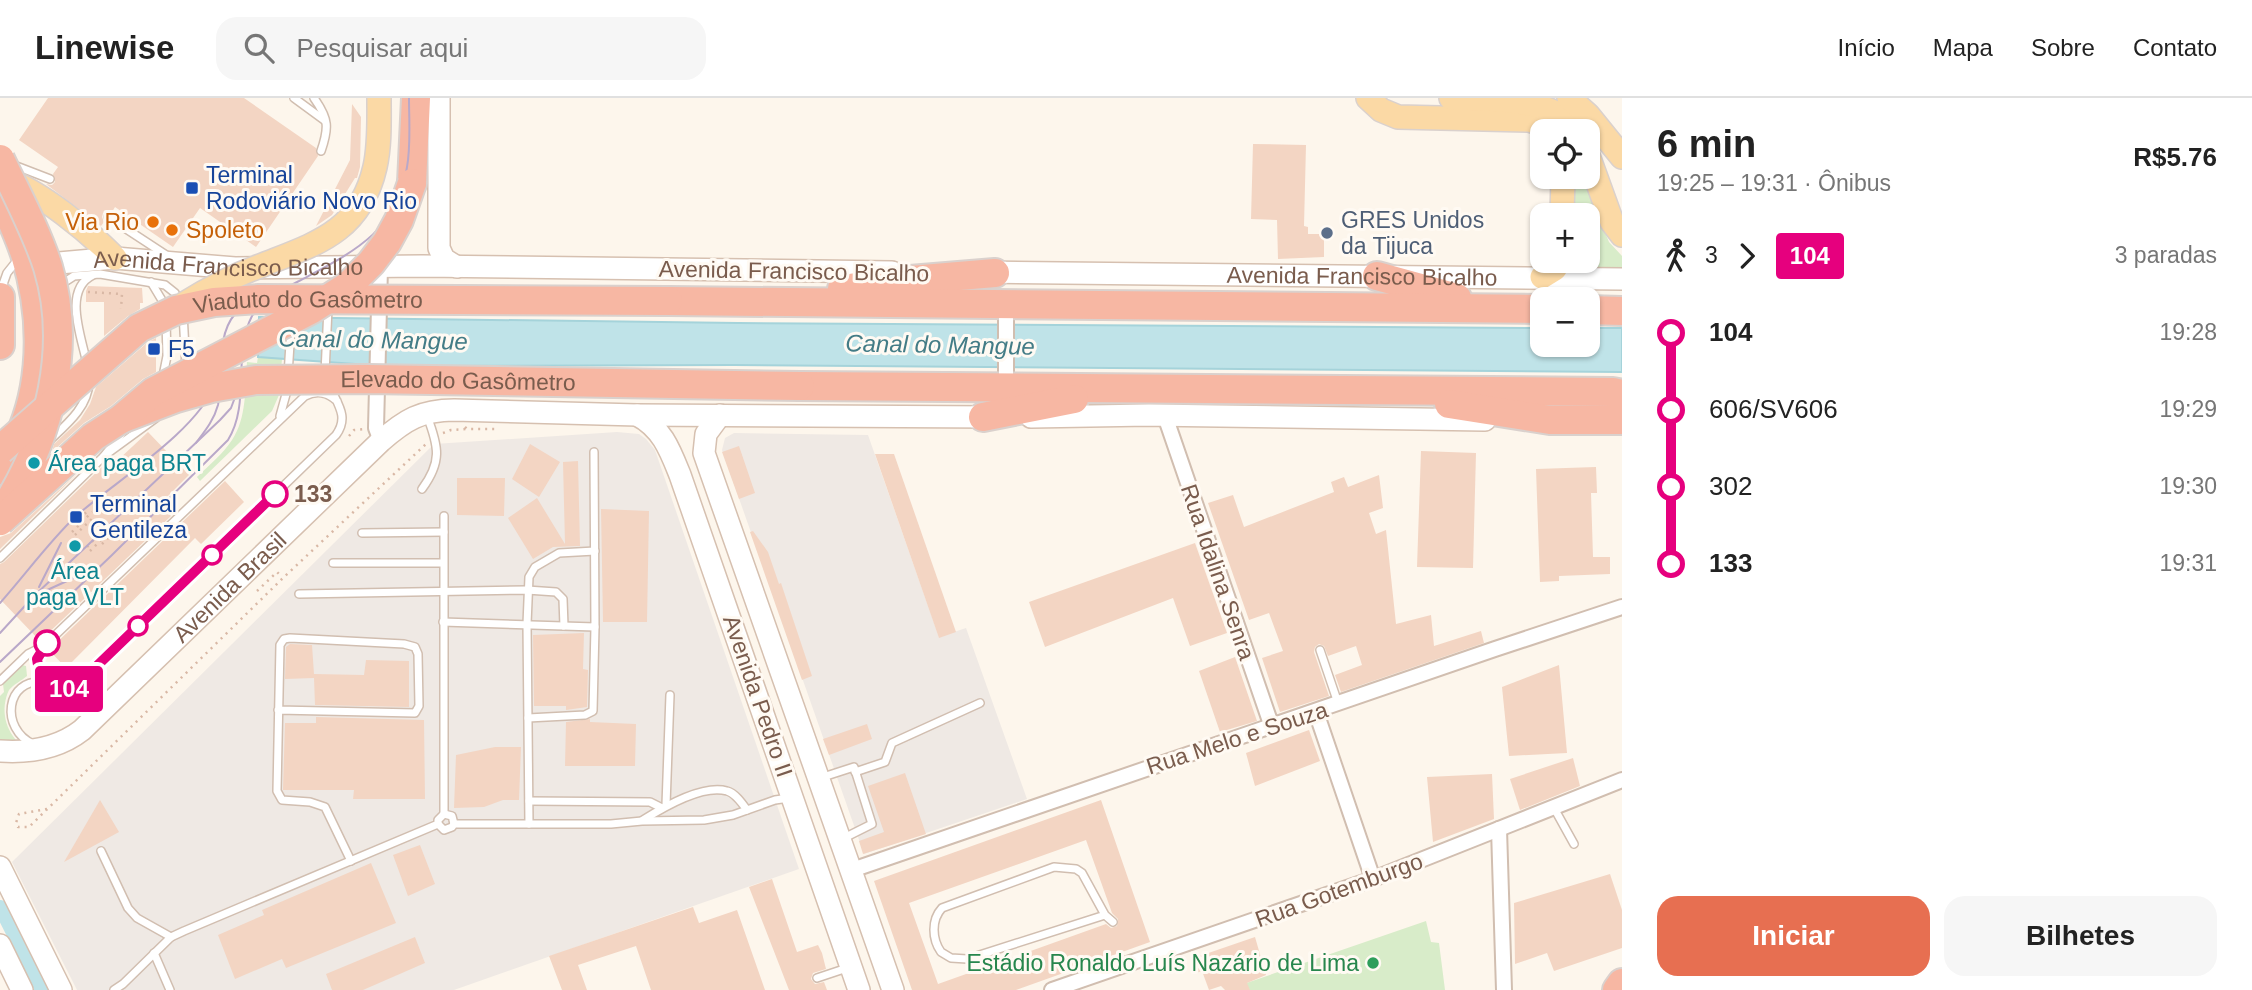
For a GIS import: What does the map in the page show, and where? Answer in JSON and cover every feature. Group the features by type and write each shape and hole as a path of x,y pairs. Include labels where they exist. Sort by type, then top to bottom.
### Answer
{"highway":[{"name":"Elevado do Gasômetro","path":"0,521 93,437 121,419 153,392 312,309 341,291 363,272 387,242 409,194 414,163 416,98"},
{"path":"0,160 48,266 56,304 57,330 54,381 41,433 22,477 0,514"},
{"path":"3,200 25,254 36,309 37,358 28,420 5,474"},
{"path":"772,302 898,281 995,273"},
{"path":"1377,276 1493,309"},
{"name":"Viaduto do Gasômetro","path":"0,450 116,346 139,328 176,310 214,302 259,299 668,301"},
{"name":"Avenida Francisco Bicalho","path":"668,301 772,302 1006,314 1530,309"},
{"path":"0,345 1,303"},
{"path":"1600,310 1622,311"},
{"name":"Elevado do Gasômetro","path":"121,419 188,394 256,380 368,379 916,388 1007,396"},
{"path":"1007,396 1145,387 1619,393"},
{"path":"1007,396 1145,387"},
{"path":"1353,389 1550,420 1622,420"},
{"path":"1617,990 1622,983"}],"main road":[{"path":"176,310 230,278 320,242 348,220 364,198 375,169 379,98"},
{"path":"439,98 439,248 444,259 457,267"},
{"path":"1368,98 1381,110 1398,117 1530,120"},
{"path":"1451,98 1540,103 1568,119"},
{"path":"1569,98 1588,115 1622,157"},
{"path":"0,177 23,185 94,237 108,266"},
{"path":"1600,189 1612,222 1622,235"},
{"name":"Avenida Francisco Bicalho","path":"25,254 40,260 108,266 181,264 329,274 380,267 457,267 1622,279"},
{"path":"1542,277 1548,273"},
{"path":"638,415 720,415 1007,396 1157,416 1550,420"},
{"name":"Avenida Brasil","path":"0,751 21,751 59,744 82,730 378,434 426,413 454,410 638,415"},
{"name":"Avenida Pedro II","path":"638,415 659,431 674,461 859,990"},
{"path":"704,453 706,434 720,415"},
{"path":"674,461 677,448 687,442 698,445 704,453"},
{"name":"Avenida Pedro II","path":"704,453 893,990"},
{"path":"822,881 852,870"},
{"path":"2,872 61,990"},
{"path":"0,945 22,990"}],"street":[{"path":"378,434 380,267"},
{"path":"1006,314 1007,396"},
{"name":"Rua Idalina Senra","path":"1157,416 1272,727"},
{"name":"Rua Melo e Souza","path":"852,870 1622,607"},
{"path":"1317,712 1373,879"},
{"name":"Rua Gotemburgo","path":"1052,990 1126,959 1373,879 1622,780"},
{"path":"1499,829 1504,990"},
{"path":"1612,990 1622,974"}],"lane":[{"path":"294,98 304,101 327,125"},
{"path":"314,98 324,113 328,131 321,151"},
{"path":"0,160 50,179"},
{"path":"108,217 181,264"},
{"path":"1,303 1,289 7,273 25,254"},
{"path":"5,474 50,439 79,411 85,401 89,377 76,301 77,293 83,281 108,266"},
{"path":"50,439 58,384 54,292 74,276 108,266 170,288 181,304 186,369 182,389 173,403 104,456"},
{"path":"0,558 104,456 160,384 167,348 163,302 151,282"},
{"path":"278,421 286,399 293,290"},
{"path":"44,747 24,740 12,724 13,700 20,689 31,682 44,682 56,689 75,687 336,435 343,418 326,377 328,292"},
{"path":"0,681 28,653 42,648 305,396 325,393 337,401"},
{"path":"1007,396 1157,416"},
{"path":"422,489 435,470 437,461 435,437 426,413"},
{"path":"528,719 585,715 593,711 594,452"},
{"path":"444,516 444,814"},
{"path":"362,533 444,533"},
{"path":"529,824 527,590 531,572 548,558 568,551 595,551"},
{"path":"333,563 443,564"},
{"path":"299,594 527,590 556,592 561,595 564,604 564,626"},
{"path":"443,622 595,627"},
{"path":"278,710 415,713 419,706 418,654 415,647 404,644 284,639 279,649 278,710 278,795 282,800 310,802 324,807 351,861"},
{"path":"42,648 37,665 44,682"},
{"path":"1320,650 1339,704"},
{"path":"664,806 670,695"},
{"path":"855,772 884,762 892,743 980,703"},
{"path":"820,778 852,766 873,824 841,840"},
{"path":"642,821 675,800 713,790 726,790 747,810"},
{"path":"454,824 611,824 719,819 793,797"},
{"path":"529,801 650,802 664,806"},
{"path":"1553,808 1574,844"},
{"path":"444,814 452,816 454,824"},
{"path":"438,824 440,816 444,814"},
{"path":"438,824 449,830 454,824"},
{"path":"114,990 129,979 171,937 438,824"},
{"path":"101,850 128,908 137,918 171,937"},
{"path":"1105,915 967,959 951,958 941,952 934,932 936,918 942,908 1054,867 1076,869 1082,873 1105,915 1113,922"},
{"path":"153,953 170,990"},
{"path":"817,978 851,966"}],"path":[{"path":"88,292 122,294 121,309"},
{"path":"31,808 19,814 16,822 18,827 29,827 412,455 435,437 450,430 467,429"},
{"path":"344,440 354,430 378,434"},
{"path":"74,534 92,512 79,519"},
{"path":"88,549 109,530 102,544"},
{"path":"257,592 277,572 283,578"},
{"path":"19,814 47,809"}],"shaded area":[{"path":"617,432 639,434 655,450 799,869 454,990 77,990 12,862 434,444"},
{"path":"734,433 868,435 939,637 966,628 1027,799 864,854 722,450 725,438"}],"green space":[{"path":"1569,189 1587,189 1593,203 1570,203"},
{"path":"1600,220 1609,242 1622,256 1622,273 1600,272"},
{"path":"258,357 282,359 279,395 272,411 200,481 197,477 224,450 237,431 244,402 247,362 257,363"},
{"path":"22,665 26,666 27,676 9,690 5,705 8,726 21,745 0,744 0,696 4,692 3,684"},
{"name":"Estádio Ronaldo Luís Nazário de Lima","path":"1426,921 1431,942 1439,943 1445,990 1226,990"}],"water":[{"name":"Canal do Mangue","path":"259,317 1530,328 1530,357 1600,357 1600,328 1622,328 1622,372 734,365 383,366 258,357"}],"building":[{"name":"Terminal Rodoviário Novo Rio","path":"48,98 244,98 316,148 318,156 256,247 200,208 173,247 115,207 112,212 103,213 104,222 101,226 46,184 52,185 55,182 53,174 58,167 19,140"},
{"path":"352,104 361,117 360,167 357,178 332,215 316,226 350,160"},
{"path":"1253,144 1306,145 1304,226 1308,227 1308,234 1324,234 1324,257 1278,259 1277,220 1251,219"},
{"path":"88,286 142,288 143,303 140,303 140,309 104,336 104,302 86,302"},
{"path":"156,338 156,372 84,423 52,452 54,444 80,420 96,387"},
{"path":"148,432 189,475 160,504 171,516 40,641 0,599 0,564 108,461 114,456 118,460"},
{"path":"530,444 560,462 539,497 512,479"},
{"path":"739,446 755,493 739,499 722,452"},
{"path":"1421,451 1476,453 1473,568 1417,567"},
{"path":"875,454 894,454 956,632 939,638"},
{"path":"578,461 580,546 553,547 533,559 508,518 537,498 565,544 563,462"},
{"path":"1596,467 1597,493 1591,493 1593,557 1610,557 1610,574 1559,576 1559,581 1540,582 1536,469"},
{"path":"78,473 0,549 0,537 11,533"},
{"path":"1379,475 1383,508 1369,513 1376,534 1386,530 1396,624 1431,615 1434,646 1481,631 1484,643 1341,692 1335,675 1362,665 1356,646 1328,656 1324,646 1319,644 1314,652 1329,696 1280,712 1262,658 1283,651 1269,613 1249,620 1208,503 1233,495 1244,527 1334,492 1331,482 1344,477 1348,487"},
{"path":"457,478 505,478 504,516 457,515"},
{"path":"225,481 244,502 201,544 195,538 66,668 49,650"},
{"path":"601,509 649,511 647,622 603,622"},
{"path":"753,531 768,552 779,584 781,583 812,676 802,680 750,532"},
{"path":"1195,543 1227,633 1190,646 1173,598 1045,647 1029,602"},
{"path":"584,633 583,669 588,670 587,707 566,710 566,706 534,706 533,635"},
{"path":"290,644 312,645 314,674 364,675 366,660 409,661 409,707 315,705 314,678 285,679 286,647"},
{"path":"1235,657 1257,721 1220,732 1199,671"},
{"path":"1559,665 1567,753 1509,756 1502,687"},
{"path":"316,717 424,720 425,799 353,799 354,790 283,790 285,723 316,723"},
{"path":"590,719 590,722 636,724 635,766 565,766 566,722"},
{"path":"867,724 872,739 829,755 823,739"},
{"path":"1309,730 1320,761 1255,786 1246,753"},
{"path":"495,747 521,747 519,800 503,800 484,807 454,808 456,755"},
{"path":"1573,758 1580,786 1520,810 1510,779"},
{"path":"905,773 926,834 863,854 859,841 884,832 868,786"},
{"path":"1492,774 1494,819 1433,842 1427,777"},
{"path":"100,800 119,832 64,862"},
{"path":"1101,800 1150,942 1016,990 912,990 874,881","holes":["1086,840 1112,913 1118,919 1117,926 1111,928 1106,924 938,984 909,903"]},
{"path":"420,845 435,884 408,896 393,855"},
{"path":"371,863 396,923 286,968 282,959 235,979 218,935 264,915 262,910"},
{"path":"1610,874 1622,910 1622,948 1554,971 1547,953 1515,964 1514,903"},
{"path":"772,879 797,952 818,945 822,953 826,969 813,973 811,979 815,984 824,982 827,990 789,990 749,887"},
{"path":"693,907 699,923 737,910 765,990 651,990 636,946 578,965 587,990 562,990 549,956"},
{"path":"415,937 425,963 363,990 332,990 326,974"},
{"path":"1255,937 1266,975 1247,983 1250,990 1225,990 1221,986 1209,990 1202,971 1196,973 1191,959"}],"waterway":[{"path":"0,907 42,990"}],"tram line":[{"path":"0,662 228,440 239,410 243,346 252,316 280,292 354,250 383,224 394,208 402,189 408,159 409,98"},
{"path":"196,443 212,420 218,405 222,346 229,323 240,308 262,295"},
{"path":"0,603 75,517 153,455 191,420 215,384"},
{"path":"0,633 34,596 220,420 231,408 237,392"},
{"path":"39,587 61,543"},
{"path":"45,591 89,571"}],"bus line":[{"name":"104","path":"47,643 37,659 40,677 56,689 75,687 275,494"}],"place":[{"name":"Terminal Rodoviário Novo Rio","path":"192,188"},
{"name":"Via Rio","path":"153,222"},
{"name":"Spoleto","path":"172,230"},
{"name":"GRES Unidos da Tijuca","path":"1327,233"},
{"name":"F5","path":"154,349"},
{"name":"Área paga BRT","path":"34,463"},
{"name":"133","path":"275,494"},
{"name":"Terminal Gentileza","path":"76,517"},
{"name":"Área paga VLT","path":"75,546"},
{"name":"Estádio Ronaldo Luís Nazário de Lima","path":"1373,963"}]}
